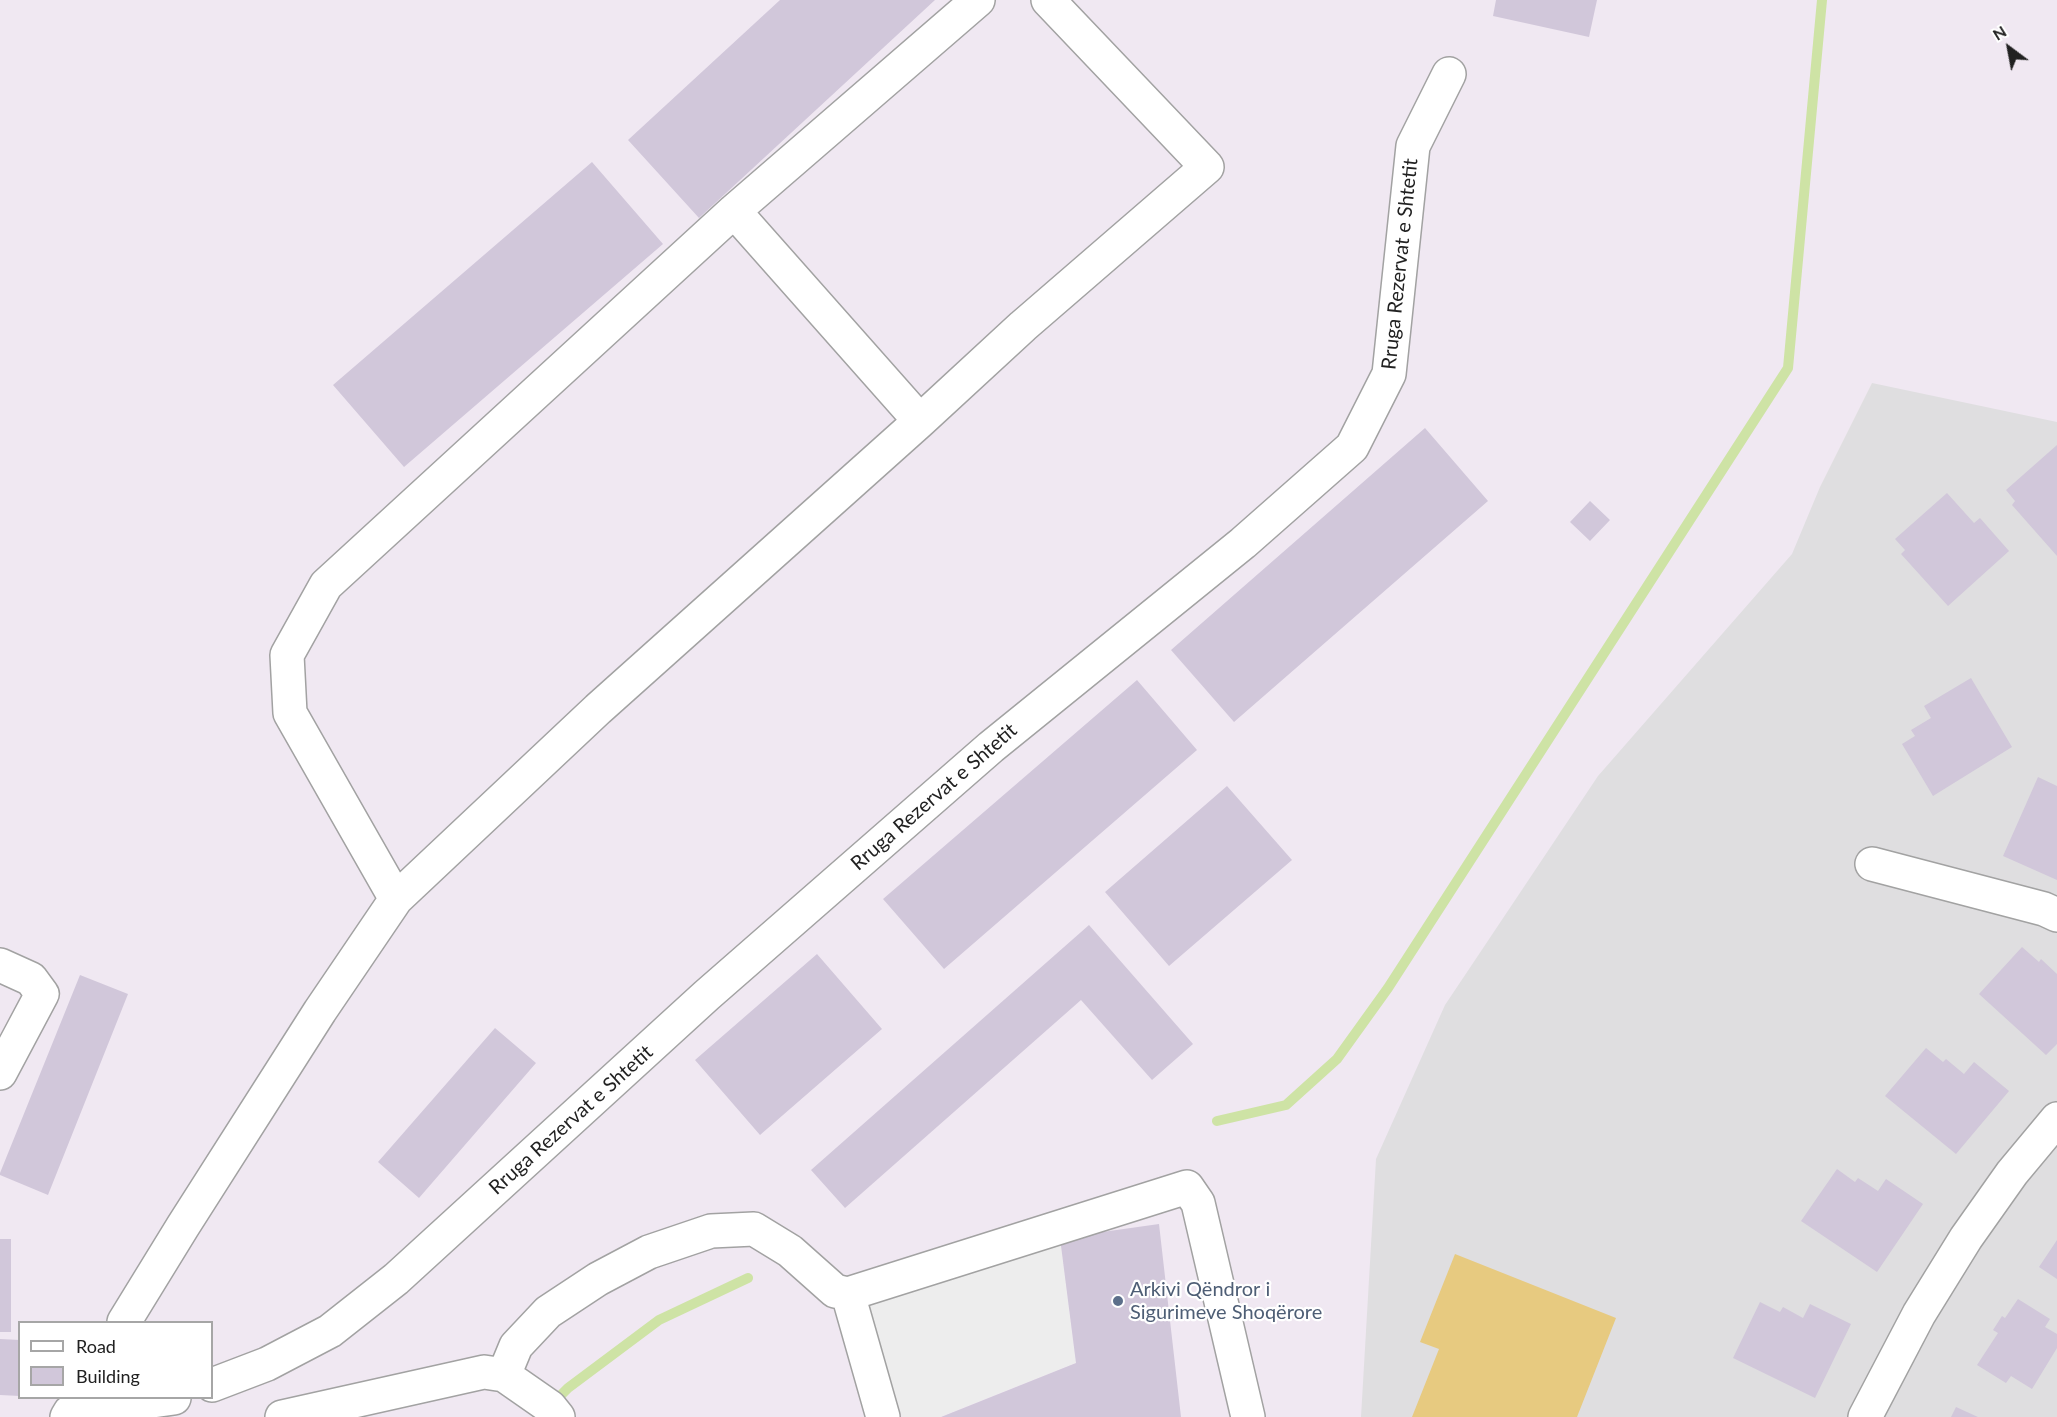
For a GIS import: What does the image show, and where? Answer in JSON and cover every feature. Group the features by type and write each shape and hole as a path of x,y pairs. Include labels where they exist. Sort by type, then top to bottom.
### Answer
{"street":[{"path":"396,899 290,712 287,655 326,585 734,211 978,0"},
{"path":"125,1321 314,1021 396,899 598,709 1023,326 1207,167 1048,0"},
{"name":"Rruga Rezervat e Shtetit","path":"213,1385 267,1364 330,1331 396,1279 707,995 982,754 1243,543 1352,447 1389,374 1413,146 1449,74"},
{"path":"734,211 920,421"},
{"path":"1872,864 2044,909 2057,915"},
{"path":"0,965 31,979 42,994 0,1073"},
{"path":"1865,1417 1919,1314 1966,1238 2012,1173 2057,1119"},
{"path":"509,1379 516,1346 548,1312 598,1279 649,1252 711,1231 754,1229 790,1251 835,1290 848,1294 1187,1187 1198,1203 1248,1417"},
{"path":"848,1294 883,1417"},
{"path":"282,1417 484,1372 509,1379 550,1407 558,1417"},
{"path":"72,1409 165,1399"}],"shaded area":[{"path":"1872,383 2057,422 2057,1417 1361,1417 1376,1159 1445,1005 1598,776 1792,554 1820,487"},
{"path":"1060,1238 1076,1363 940,1417 902,1417 861,1295"},
{"path":"1455,1254 1616,1318 1577,1417 1412,1417 1439,1349 1420,1342"}],"building":[{"path":"780,0 935,0 699,218 628,140"},
{"path":"1496,0 1597,0 1589,37 1493,16"},
{"path":"592,162 663,244 404,467 333,385"},
{"path":"1425,428 1488,501 1234,722 1171,650"},
{"path":"2057,445 2057,556 2012,505 2015,501 2006,490"},
{"path":"1947,493 1974,523 1980,518 2009,551 1948,606 1901,554 1905,550 1895,539"},
{"path":"1590,501 1610,520 1590,541 1570,522"},
{"path":"1971,678 2012,747 1933,796 1902,744 1915,736 1911,730 1931,718 1924,706"},
{"path":"1137,680 1197,750 944,969 883,899"},
{"path":"2038,777 2057,786 2057,880 2003,856"},
{"path":"1227,786 1292,860 1169,966 1105,892"},
{"path":"1089,925 1193,1044 1152,1080 1081,1000 845,1208 811,1170"},
{"path":"2022,947 2039,962 2041,959 2057,974 2057,1044 2046,1055 1979,994"},
{"path":"817,954 882,1029 760,1135 695,1060"},
{"path":"80,975 128,994 48,1195 0,1175 0,1173"},
{"path":"495,1028 536,1063 419,1198 378,1162"},
{"path":"1926,1048 1943,1062 1946,1059 1964,1074 1974,1062 2009,1091 1956,1154 1885,1096"},
{"path":"1837,1169 1855,1182 1858,1178 1878,1191 1886,1179 1923,1204 1877,1272 1801,1221"},
{"name":"Arkivi Qëndror i Sigurimeve Shoqërore","path":"1159,1224 1181,1417 941,1417 1076,1363 1060,1238"},
{"path":"0,1239 11,1239 11,1332 0,1332"},
{"path":"2057,1240 2057,1279 2039,1267"},
{"path":"2018,1299 2050,1319 2045,1327 2057,1334 2057,1348 2032,1389 2011,1376 2006,1383 1977,1365 1998,1333 1993,1330 2002,1316 2005,1318"},
{"path":"1760,1302 1780,1312 1783,1307 1803,1318 1810,1304 1851,1324 1815,1398 1733,1358"},
{"path":"0,1339 18,1340 18,1396 0,1395"},
{"path":"1956,1407 1978,1417 1951,1417"}],"waterway":[{"path":"1217,1121 1286,1105 1337,1059 1388,988 1788,368 1822,0"},
{"path":"551,1405 568,1388 659,1320 748,1278"}],"place":[{"name":"Arkivi Qëndror i Sigurimeve Shoqërore","path":"1118,1301"}]}
